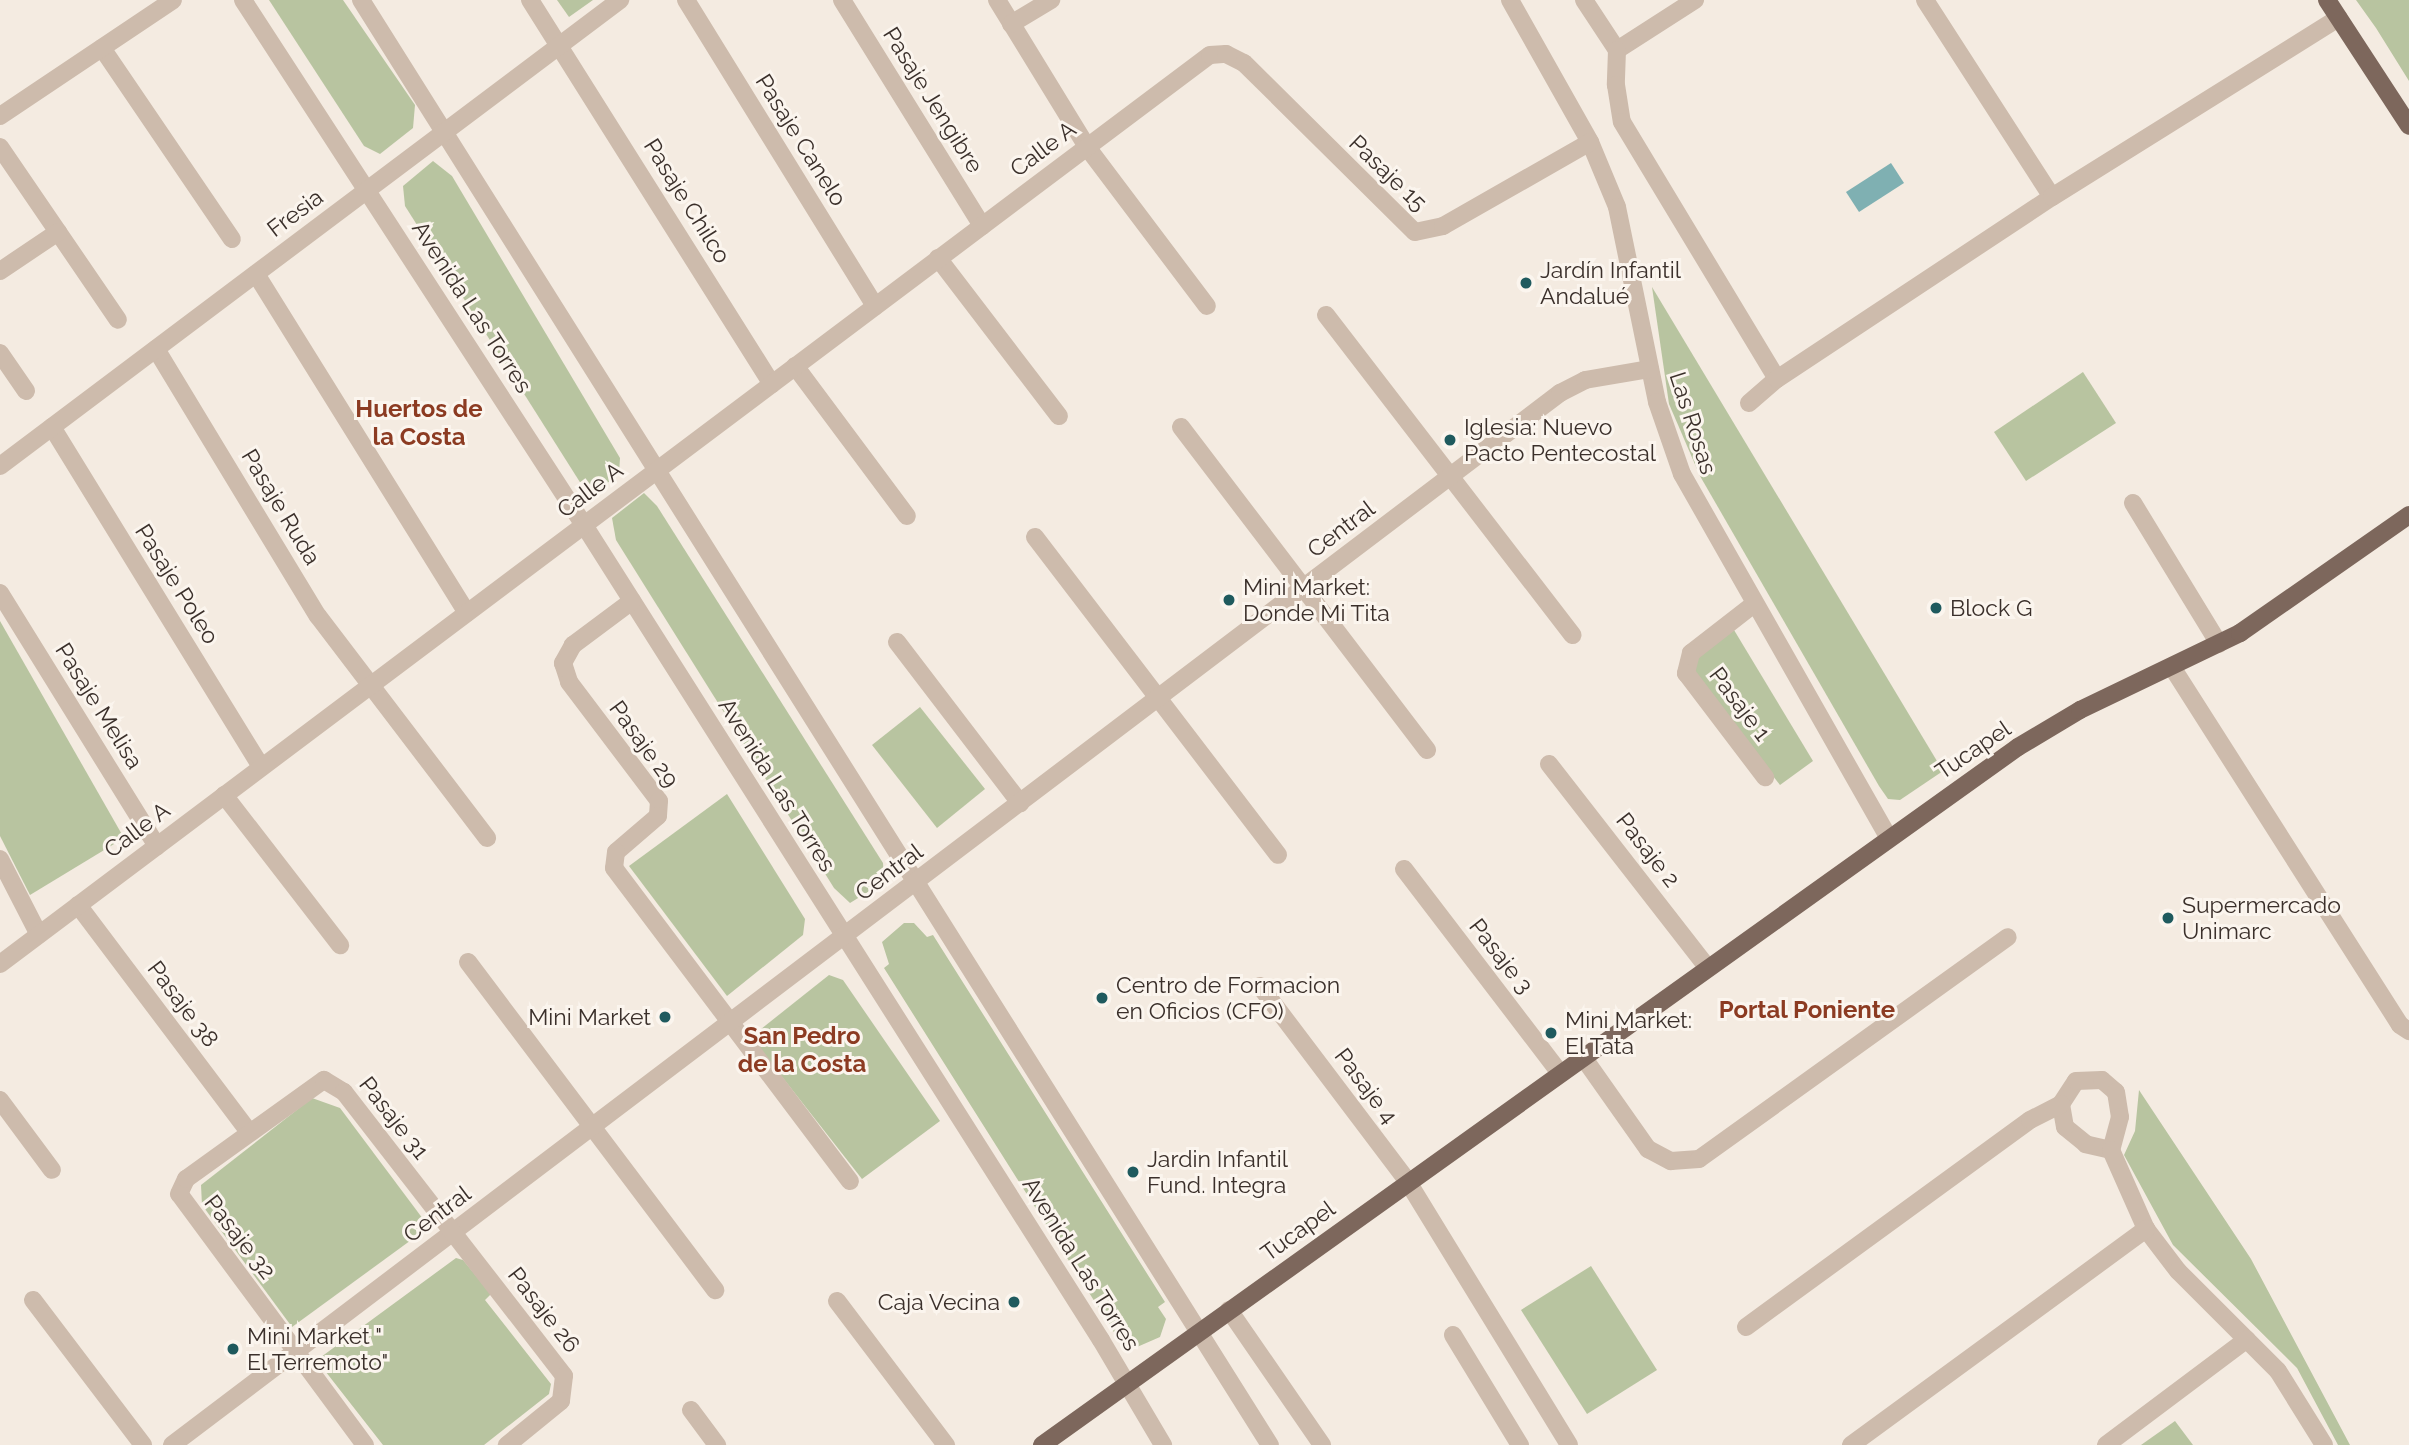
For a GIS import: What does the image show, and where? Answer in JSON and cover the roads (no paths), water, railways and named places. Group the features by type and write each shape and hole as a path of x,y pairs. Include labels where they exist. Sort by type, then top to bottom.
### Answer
{"main road":[{"path":"2327,0 2409,125"},
{"name":"Tucapel","path":"1042,1445 1707,967 2046,730 2219,644 2267,617 2409,515"}],"street":[{"path":"0,116 173,0"},
{"name":"Avenida Las Torres","path":"243,0 584,525 1163,1445"},
{"path":"361,0 447,130 655,472 1270,1445"},
{"name":"Pasaje Chilco","path":"530,0 772,384"},
{"name":"Fresia","path":"0,466 620,0"},
{"name":"Pasaje Canelo","path":"686,0 875,306"},
{"name":"Pasaje Jengibre","path":"842,0 982,226"},
{"path":"996,0 1087,147 1207,306"},
{"path":"1011,24 1051,0"},
{"name":"Las Rosas","path":"1510,0 1590,142 1623,228 1650,369 1682,474 1889,838"},
{"path":"1584,0 1616,50 1615,85 1622,122 1777,379"},
{"path":"1616,50 1695,0"},
{"path":"1925,0 2052,197"},
{"path":"1749,403 1777,379 2052,197 2339,18"},
{"path":"102,48 233,239"},
{"name":"Pasaje 15","path":"1210,55 1226,54 1244,64 1415,232 1443,226 1590,142"},
{"name":"Calle A","path":"0,964 1210,55"},
{"path":"0,147 118,320"},
{"path":"0,271 58,232"},
{"path":"939,258 1059,416"},
{"path":"256,274 467,613"},
{"path":"1326,315 1572,635"},
{"name":"Pasaje Ruda","path":"156,349 318,616 369,687 487,838"},
{"path":"0,354 26,391"},
{"path":"795,366 907,516"},
{"name":"Central","path":"172,1445 1567,388 1585,380 1650,369"},
{"name":"Pasaje Poleo","path":"52,427 261,768"},
{"path":"1181,427 1427,750"},
{"path":"2133,503 2219,644"},
{"path":"1035,537 1278,855"},
{"name":"Pasaje Melisa","path":"0,593 157,846"},
{"name":"Pasaje 29","path":"632,601 573,645 564,656 563,670 659,801 658,816 616,852 614,868 730,1024"},
{"name":"Pasaje 1","path":"1754,604 1691,653 1686,673 1765,778"},
{"path":"897,642 1020,803"},
{"path":"2172,667 2400,1025 2409,1031"},
{"name":"Pasaje 2","path":"1549,764 1707,967"},
{"path":"224,795 340,945"},
{"path":"0,859 39,935"},
{"name":"Pasaje 3","path":"1404,869 1560,1073"},
{"name":"Pasaje 38","path":"78,905 249,1132"},
{"path":"1583,1057 1648,1149 1671,1161 1699,1159 2008,937"},
{"path":"468,962 715,1290"},
{"name":"Pasaje 4","path":"1260,985 1408,1182 1569,1445"},
{"path":"730,1024 850,1181"},
{"path":"2111,1150 2086,1144 2071,1134 2062,1118 2062,1104 2076,1081 2093,1078 2110,1085 2120,1108 2111,1150 2146,1228 2178,1271 2247,1339 2293,1390 2324,1445"},
{"name":"Pasaje 31","path":"249,1132 309,1087 330,1082 344,1092 452,1233"},
{"path":"0,1100 52,1170"},
{"path":"1745,1326 2030,1120 2062,1104"},
{"name":"Pasaje 32","path":"249,1132 186,1179 179,1194 295,1351"},
{"path":"1851,1445 2146,1228"},
{"name":"Pasaje 26","path":"452,1233 565,1376 561,1401 507,1445"},
{"path":"33,1300 143,1445"},
{"path":"837,1301 946,1445"},
{"path":"1229,1310 1322,1445"},
{"path":"1453,1335 1520,1445"},
{"path":"2106,1445 2247,1339"},
{"path":"295,1351 365,1445"},
{"path":"691,1410 717,1445"}],"water":[{"path":"1891,163 1904,183 1859,212 1846,192"}],"place":[{"name":"Jardín Infantil Andalué","path":"1526,283"},
{"name":"Iglesia: Nuevo Pacto Pentecostal","path":"1450,440"},
{"name":"Mini Market: Donde Mi Tita","path":"1229,600"},
{"name":"Block G","path":"1936,608"},
{"name":"Supermercado Unimarc","path":"2168,918"},
{"name":"Centro de Formacion en Oficios (CFO)","path":"1102,998"},
{"name":"Mini Market","path":"665,1017"},
{"name":"Mini Market: El Tata","path":"1551,1033"},
{"name":"Jardin Infantil Fund. Integra","path":"1133,1172"},
{"name":"Caja Vecina","path":"1014,1302"},
{"name":"Mini Market \" El Terremoto\"","path":"233,1349"}],"district":[{"name":"Huertos de la Costa","path":"419,423"},
{"name":"Portal Poniente","path":"1807,1010"},
{"name":"San Pedro de la Costa","path":"802,1050"}]}
